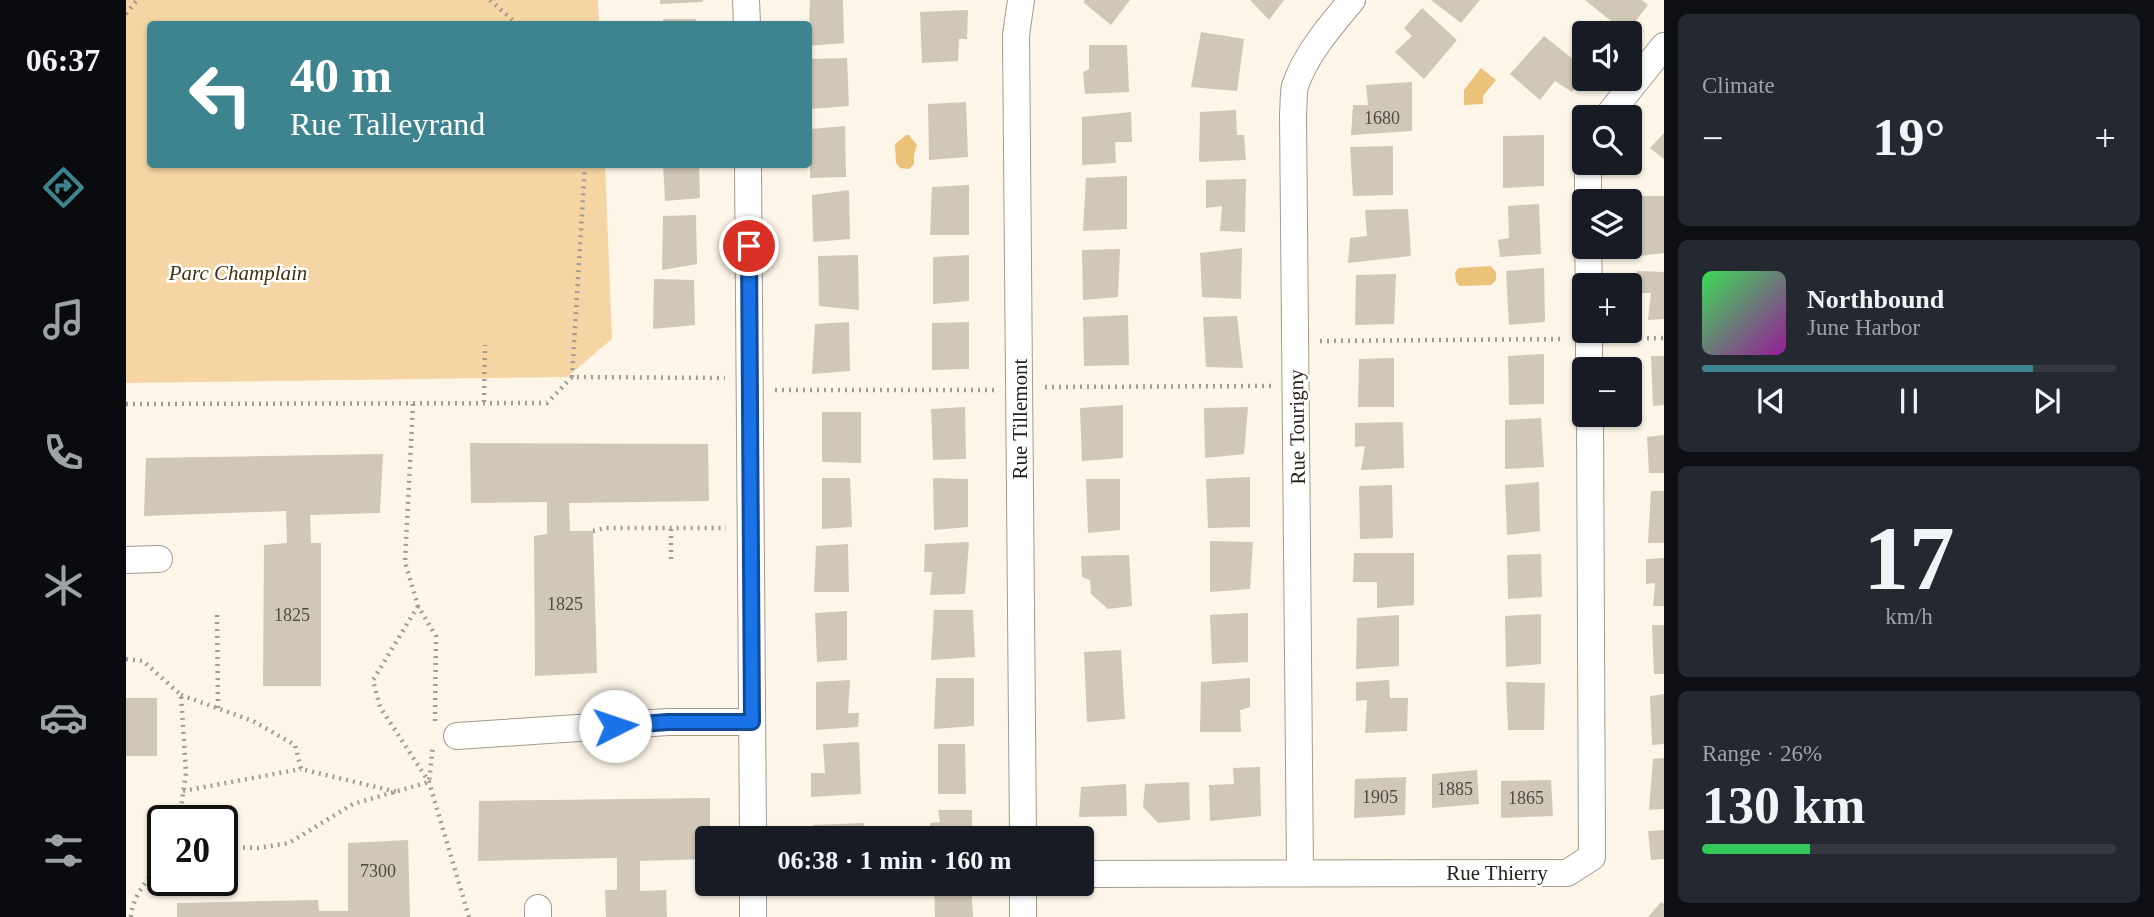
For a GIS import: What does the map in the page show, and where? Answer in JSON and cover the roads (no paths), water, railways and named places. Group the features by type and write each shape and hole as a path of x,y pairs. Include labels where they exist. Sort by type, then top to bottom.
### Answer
{"street":[{"path":"746,0 747,21"},
{"name":"Rue Tillemont","path":"1021,0 1016,35 1023,826"},
{"name":"Rue Tourigny","path":"1300,872 1293,114 1295,87 1305,67 1324,34 1352,0"},
{"path":"1617,105 1664,46"},
{"path":"748,168 753,826"},
{"name":"Rue Thierry","path":"1094,874 1567,873 1592,858 1590,427"},
{"path":"126,559 159,559"},
{"path":"442,732 668,722 752,722"},
{"path":"753,896 753,917"},
{"path":"1023,896 1023,917"}],"park label":[{"name":"Parc Champlain","path":"238,273"}]}
